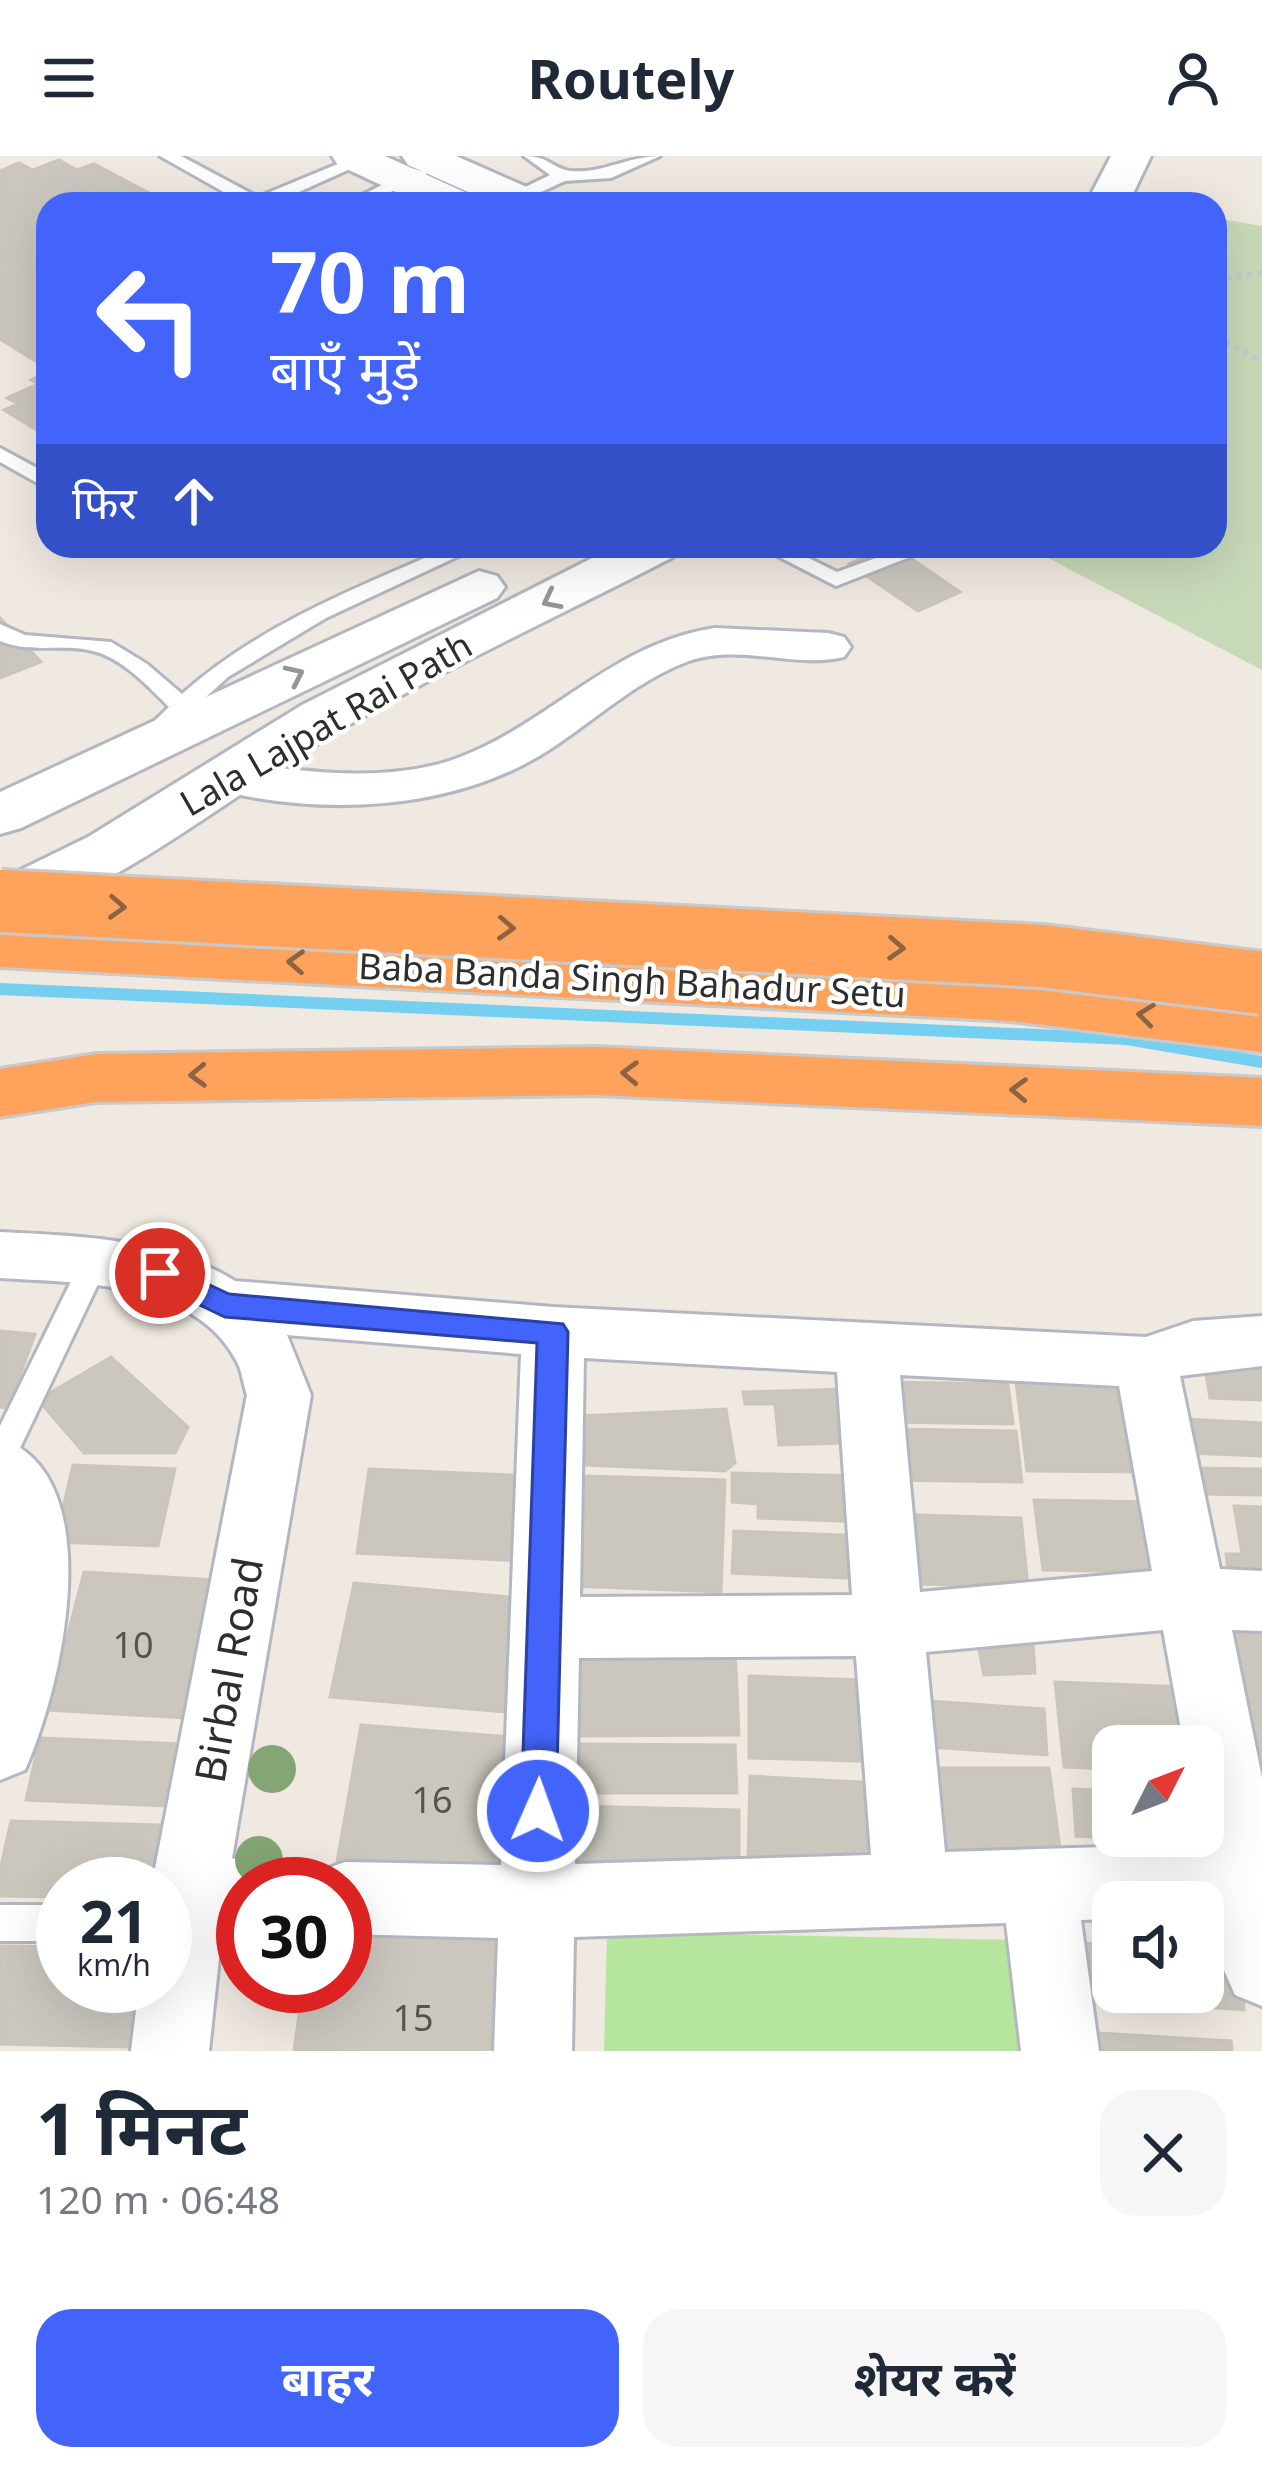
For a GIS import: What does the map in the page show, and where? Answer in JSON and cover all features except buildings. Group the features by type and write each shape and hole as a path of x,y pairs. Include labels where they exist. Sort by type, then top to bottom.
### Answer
{"highway":[{"name":"Baba Banda Singh Bahadur Setu","path":"0,903 1042,956 1262,983"},
{"name":"Baba Banda Singh Bahadur Setu","path":"0,946 1011,999 1262,1029"},
{"path":"0,1093 96,1078 597,1071 1262,1102"}],"main road":[{"path":"1113,192 1131,156"},
{"path":"392,162 494,192"},
{"path":"392,162 438,192"},
{"name":"Lala Lajpat Rai Path","path":"5,803 136,749 189,714 535,558"},
{"name":"Lala Lajpat Rai Path","path":"0,903 110,851 322,718 632,558"}],"street":[{"path":"227,777 327,788 448,778 479,767 557,725 670,652 721,641 828,647"},
{"path":"0,1255 160,1273 225,1305 553,1332 1146,1362 1193,1346 1262,1341"},
{"name":"Birbal Road","path":"170,2051 279,1395 261,1344 225,1305"},
{"path":"533,2051 553,1332"},
{"path":"867,1347 877,1540 891,1624 911,1890"},
{"path":"1146,1362 1262,1968"},
{"path":"0,1461 26,1503 36,1538 37,1582 0,1748"},
{"path":"543,1628 891,1624 1188,1598 1262,1601"},
{"path":"372,1899 536,1902 1243,1879"},
{"path":"1039,1886 1060,2051"}],"lane":[{"path":"168,156 236,192"},
{"path":"532,156 562,176"},
{"path":"538,192 562,176 618,171 652,156"},
{"path":"296,192 392,162"},
{"path":"364,192 392,162"},
{"path":"0,454 36,476"},
{"path":"0,631 15,641 82,641 101,646 189,714 220,672 318,614 443,558"},
{"path":"792,558 836,580 896,558"},
{"path":"0,1461 94,1262"},
{"path":"0,1923 36,1922"}],"path":[{"path":"1227,277 1262,273"},
{"path":"1227,343 1262,362"}],"green space":[{"path":"1227,220 1262,226 1262,670 1048,558 1227,558"},
{"path":"607,1932 1022,1940 1034,2051 604,2051"}],"waterway":[{"path":"0,989 1127,1039 1262,1062"}],"route":[{"path":"160,1273 225,1305 553,1332 538,1811"}]}
